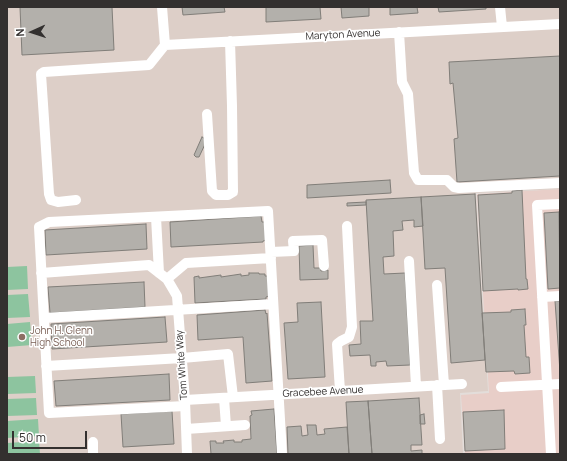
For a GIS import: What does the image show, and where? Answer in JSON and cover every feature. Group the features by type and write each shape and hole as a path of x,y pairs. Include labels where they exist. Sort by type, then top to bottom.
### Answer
{"street":[{"path":"76,200 58,202 51,200 49,194 41,74 44,72 149,65 165,45 162,7"},
{"path":"500,7 502,27"},
{"name":"Maryton Avenue","path":"165,45 560,24"},
{"path":"398,32 402,82 408,94 414,173 418,180 447,180 454,187 459,188 560,183"},
{"path":"207,114 212,191 216,195 228,195 233,192 230,41"},
{"path":"551,454 537,205 560,204"},
{"path":"226,426 229,397 228,354 46,366 39,227 49,222 268,211 282,454"},
{"path":"156,217 163,276"},
{"path":"340,391 338,344 349,338 352,327 347,226"},
{"path":"163,276 186,263 271,255 294,251 293,241 322,240 324,266"},
{"path":"409,260 416,386"},
{"path":"41,273 149,265 163,276"},
{"name":"Tom White Way","path":"163,276 177,296 185,403 187,454"},
{"path":"438,285 440,439"},
{"path":"542,297 560,296"},
{"path":"44,318 273,304"},
{"name":"Gracebee Avenue","path":"46,366 49,413 185,403 229,397 462,384"},
{"path":"501,387 560,384"},
{"path":"186,429 245,425"},
{"path":"93,442 93,454"}],"shaded area":[{"path":"7,7 560,7 560,189 476,193 488,391 460,393 463,454 7,454"},
{"path":"560,189 560,454 465,454 461,395 489,393 477,194"}],"green space":[{"path":"27,266 28,289 7,290 7,267"},
{"path":"28,294 30,317 7,318 7,295"},
{"path":"30,322 32,345 7,347 7,324"},
{"path":"35,376 36,393 7,394 7,377"},
{"path":"36,398 37,415 7,416 7,399"},
{"path":"38,419 39,436 7,438 7,421"},
{"path":"39,441 40,454 7,454 7,443"}],"building":[{"path":"20,7 112,7 114,50 22,55"},
{"path":"182,7 224,7 225,12 183,15"},
{"path":"266,7 320,7 321,19 266,22"},
{"path":"341,7 369,7 369,16 342,18"},
{"path":"390,7 417,7 418,13 390,15"},
{"path":"438,7 486,7 486,9 439,12"},
{"path":"560,56 560,176 457,182 454,139 458,138 453,83 450,84 449,62"},
{"path":"202,137 207,140 199,157 196,157 194,155"},
{"path":"390,180 391,193 307,198 307,185"},
{"path":"522,190 526,279 528,289 483,291 478,195 512,193 512,191"},
{"path":"475,194 485,360 451,363 445,268 425,269 421,197"},
{"path":"421,197 423,226 414,227 414,220 402,221 403,230 393,231 394,256 383,257 384,274 405,273 410,365 387,366 386,361 376,362 376,366 371,366 370,355 350,356 349,345 361,344 360,321 373,321 366,200"},
{"path":"366,202 366,205 347,206 347,203"},
{"path":"559,212 560,288 548,289 544,213"},
{"path":"261,216 262,222 266,222 267,240 263,242 171,247 170,222"},
{"path":"146,224 147,249 46,255 45,230"},
{"path":"313,245 314,268 320,268 321,271 328,270 328,279 300,280 299,246"},
{"path":"249,273 259,273 269,276 270,296 266,297 266,299 195,303 194,277 199,276 199,278 221,275 221,277 241,274 241,276 249,275"},
{"path":"144,282 145,307 50,313 48,287"},
{"path":"555,301 560,301 560,372"},
{"path":"321,302 325,377 288,379 284,323 298,322 297,303"},
{"path":"525,309 526,325 524,325 526,357 529,357 530,373 515,374 514,371 486,372 482,313 511,312 511,310"},
{"path":"265,310 266,314 267,313 272,381 246,383 243,337 198,340 197,315"},
{"path":"165,317 167,342 52,349 51,324"},
{"path":"169,374 170,400 56,406 54,381"},
{"path":"419,398 422,445 411,445 411,451 422,450 422,454 372,454 368,401"},
{"path":"368,401 372,454 349,454 346,402"},
{"path":"274,409 277,454 211,454 210,441 224,443 223,441 234,440 234,442 242,442 242,440 251,439 251,411"},
{"path":"504,410 505,449 465,451 463,412"},
{"path":"172,411 174,444 123,447 121,414"},
{"path":"424,414 425,424 420,424 420,415"},
{"path":"307,425 316,425 317,435 325,434 324,429 347,427 349,454 288,454 287,427 301,426 302,436 308,435"}],"place":[{"name":"John H. Glenn High School","path":"22,337"}]}
